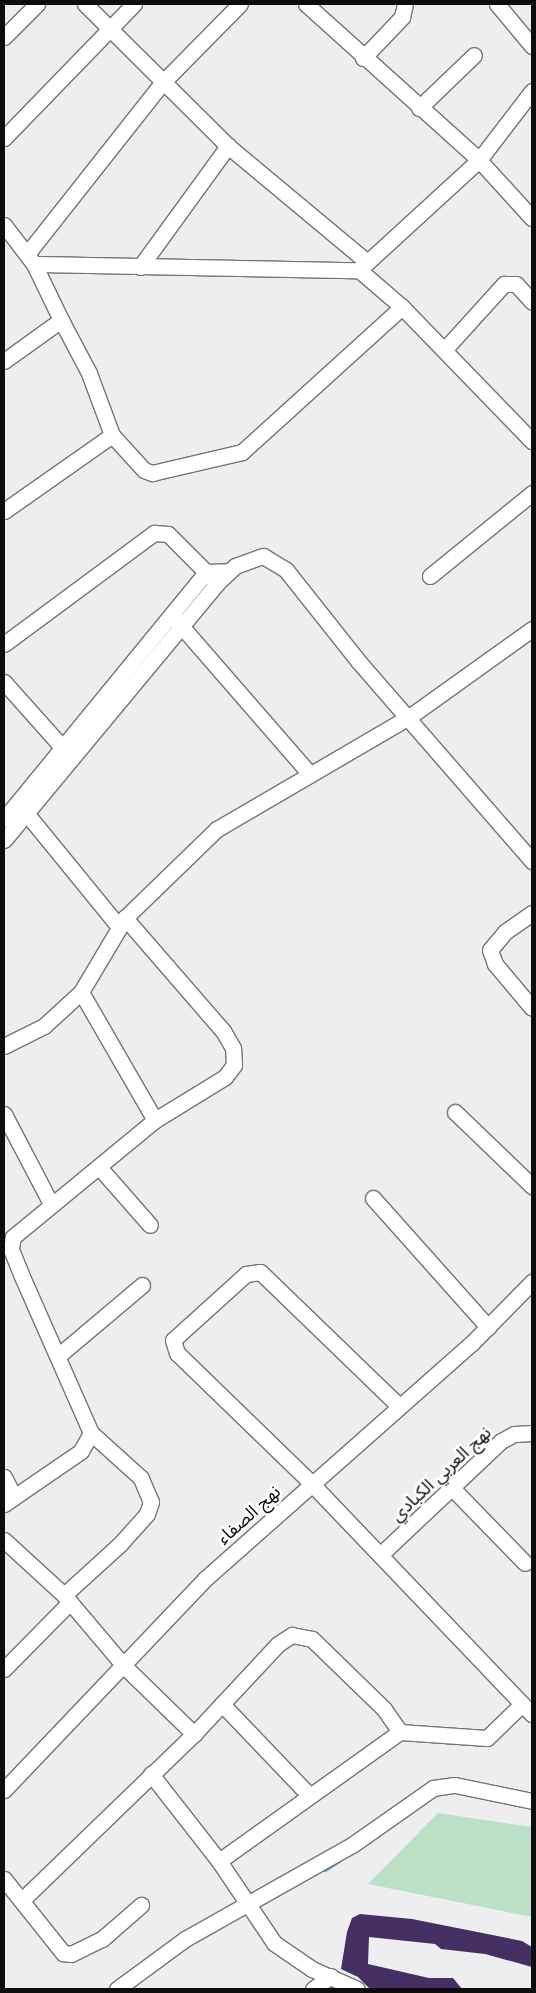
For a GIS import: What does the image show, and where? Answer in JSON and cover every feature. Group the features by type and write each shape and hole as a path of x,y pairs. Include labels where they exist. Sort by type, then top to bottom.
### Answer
{"street":[{"path":"4,37 37,4"},
{"path":"85,4 162,83 228,146 363,266 532,441"},
{"path":"4,138 134,4"},
{"path":"30,259 162,83 240,4"},
{"path":"306,4 363,58 479,160 532,218"},
{"path":"363,58 402,17 405,4"},
{"path":"497,4 532,46"},
{"path":"419,108 474,55"},
{"path":"30,259 140,267 363,266 479,160 532,91"},
{"path":"140,267 228,146"},
{"path":"4,225 30,259 89,373 112,435 138,464 152,473 242,452 402,306"},
{"path":"445,349 504,284 516,284 532,300"},
{"path":"4,361 61,320"},
{"path":"4,511 112,435"},
{"path":"430,576 532,493"},
{"path":"4,644 154,533 168,534 211,578"},
{"path":"5,836 23,810 211,578 230,571 250,558 273,559 532,861"},
{"path":"177,621 308,772"},
{"path":"4,1046 44,1026 81,992 122,923 182,857 217,829 308,772 409,717 532,630"},
{"path":"4,682 68,754"},
{"path":"4,820 23,810"},
{"path":"4,1669 147,1514 151,1502 141,1478 91,1433 11,1249 13,1237 23,1225 99,1167 155,1120 225,1077 235,1057 223,1031 122,923 23,810"},
{"path":"532,913 505,932 490,950 495,964 532,1008"},
{"path":"81,992 155,1120"},
{"path":"455,1112 532,1186"},
{"path":"5,1120 51,1204"},
{"path":"99,1167 150,1225"},
{"path":"373,1198 488,1327"},
{"path":"219,1861 309,1794 400,1732 487,1738 527,1709 311,1483 173,1346 176,1335 246,1274 267,1277 399,1406"},
{"name":"نهج الصفاء","path":"4,1790 205,1579 488,1327 532,1282"},
{"path":"58,1356 142,1285"},
{"path":"4,1477 8,1499 81,1451 91,1433"},
{"name":"نهج العربي الكبادي","path":"380,1555 453,1489 501,1441 514,1434 532,1433"},
{"path":"453,1489 525,1563"},
{"path":"4,1540 67,1599 124,1666 194,1734"},
{"path":"22,1900 194,1734 278,1644 292,1635 305,1635 368,1693 400,1732"},
{"path":"222,1704 309,1794"},
{"path":"151,1774 219,1861 274,1943 290,1957 357,1989"},
{"path":"117,1989 186,1938 352,1845 433,1788 456,1785 532,1801"},
{"path":"4,1879 22,1900 57,1950 71,1954 102,1939 141,1905"},
{"path":"313,1989 331,1976"}],"green space":[{"path":"438,1813 532,1827 532,1917 368,1884"}],"building":[{"path":"360,1914 412,1919 522,1941 532,1947 532,1967 485,1954 441,1949 435,1944 369,1937 368,1964 429,1978 453,1978 462,1989 370,1989 358,1977 341,1969 347,1932 352,1918"}],"waterway":[{"path":"325,1869 339,1860"}]}
